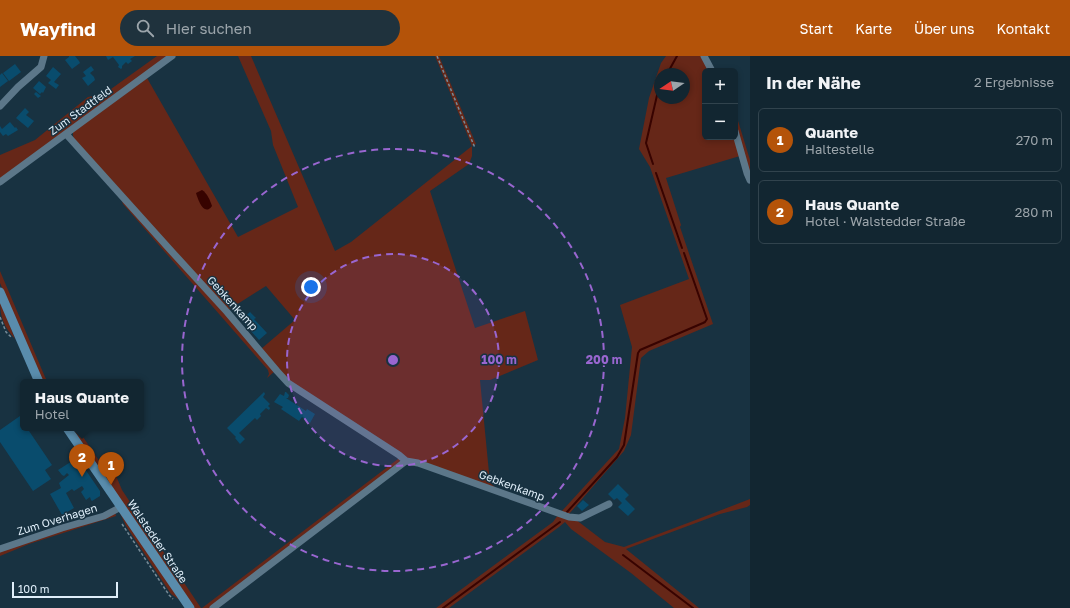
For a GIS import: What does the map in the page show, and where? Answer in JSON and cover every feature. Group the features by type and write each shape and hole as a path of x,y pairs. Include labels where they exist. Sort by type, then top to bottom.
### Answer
{"main road":[{"path":"0,292 38,379"},
{"name":"Walstedder Straße","path":"69,431 190,608"}],"street":[{"path":"0,106 41,66 44,56"},
{"name":"Zum Stadtfeld","path":"0,182 172,56"},
{"path":"704,56 710,68"},
{"name":"Gebkenkamp","path":"66,134 227,312 288,382 406,461 418,463 569,517 580,518 609,504"},
{"path":"738,140 750,180"},
{"path":"213,608 406,461"},
{"name":"Zum Overhagen","path":"0,549 62,528 104,516 121,507"}],"path":[{"path":"437,56 475,148"},
{"path":"122,523 169,595 173,598"}],"shaded area":[{"path":"157,56 168,56 0,179 0,155 35,140 88,97 104,94"},
{"path":"238,56 251,56 335,251 351,242 472,146 472,156 469,164 430,191 475,328 525,311 538,360 490,380 480,380 490,483 496,488 407,458 289,381 261,349 295,320 266,286 228,310 74,140 73,132 147,78 238,237 298,207 273,145 271,131"},
{"path":"435,56 439,56 476,144 472,146"},
{"path":"666,56 701,56 707,68 702,68 702,140 735,140 740,156 666,178 681,225 680,227 713,324 649,351 641,358 631,435 624,451 569,514 561,512 619,449 625,418 632,347 620,305 689,279 650,167 639,149 649,98 654,83 654,104 690,104 690,68 659,68"},
{"path":"738,121 750,160 750,175 738,136"},
{"path":"202,190 207,195 212,206 206,210 198,200 196,193"},
{"path":"121,198 275,371 267,378 269,374 268,370 123,204"},
{"path":"0,271 46,379 42,379 0,283"},
{"path":"0,301 15,339 3,322"},
{"path":"73,431 79,431 102,465 117,478 122,490 201,608 194,608"},
{"path":"398,457 400,462 210,608 202,608 398,459"},
{"path":"750,499 750,505 747,507 720,514 626,549 699,608 674,608 631,573 571,529 565,522 449,608 436,608 553,522 558,515 575,519 605,542 624,547"},
{"path":"119,511 181,601 171,594 126,526"},
{"path":"115,512 116,516 29,544 0,556 0,551"}],"building":[{"path":"69,56 75,56 80,63 72,69 65,60"},
{"path":"106,56 135,56 130,59 132,61 128,64 126,62 121,69 118,67 119,65 113,57 108,60"},
{"path":"15,64 21,72 9,81 3,73"},
{"path":"91,66 94,70 90,73 95,80 88,86 82,78 86,76 83,72"},
{"path":"53,67 61,74 54,82 59,85 56,89 48,83 51,80 46,76"},
{"path":"2,73 8,81 0,87 0,75"},
{"path":"39,81 46,87 43,93 42,92 40,94 33,88"},
{"path":"36,92 41,96 38,98 34,94"},
{"path":"25,108 29,112 26,115 34,121 28,128 16,118"},
{"path":"10,122 18,130 8,136 6,134 3,136 0,132 0,126 2,129"},
{"path":"250,312 256,318 254,319 267,333 259,340 241,320"},
{"path":"264,392 265,394 263,397 270,404 268,406 270,408 269,410 266,408 257,420 255,418 239,433 245,439 240,444 235,438 236,437 227,428"},
{"path":"285,392 289,395 288,398 286,398 306,411 307,409 315,414 310,423 302,417 299,421 281,409 283,407 274,402 280,394 284,396"},
{"path":"20,416 20,431 29,431 52,465 45,470 51,479 33,491 0,442 0,430"},
{"path":"77,458 82,466 85,466 87,469 85,469 100,491 100,496 92,501 90,497 86,500 81,492 84,489 82,486 74,491 72,489 66,493 74,508 62,515 50,494 61,488 59,483 69,475 67,473 64,476 58,470"},
{"path":"618,484 629,495 625,499 635,509 628,516 618,507 622,503 617,498 614,500 608,494"},
{"path":"583,500 589,505 582,511 577,506"}],"waterway":[{"path":"670,68 677,56"},
{"path":"653,164 646,143 655,104"},
{"path":"656,173 682,248"},
{"path":"567,512 617,457 624,445 638,353 640,350 703,323 707,319 684,253"},
{"path":"443,608 560,522"},
{"path":"623,555 693,608"}],"place":[{"name":"Haus Quante","path":"82,477"},
{"name":"Quante","path":"111,485"}]}
